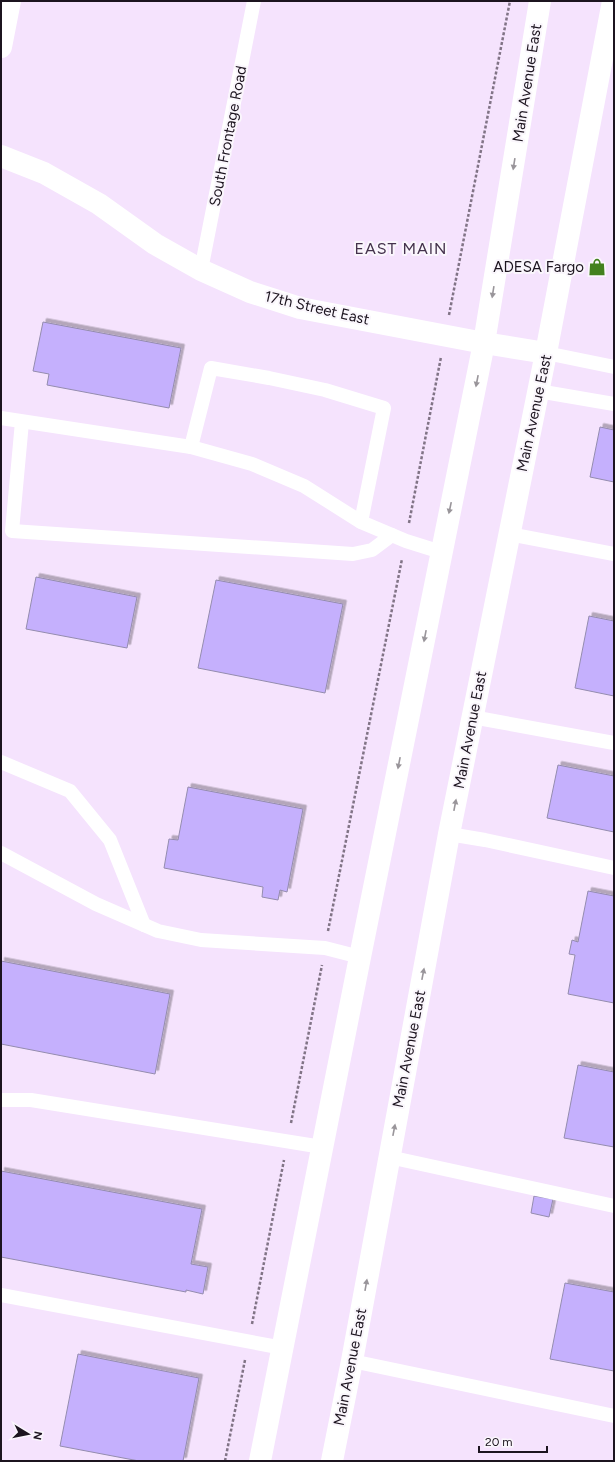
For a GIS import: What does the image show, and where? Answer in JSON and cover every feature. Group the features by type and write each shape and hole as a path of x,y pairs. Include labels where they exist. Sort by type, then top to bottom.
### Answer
{"main road":[{"path":"1,47 10,1"},
{"name":"Main Avenue East","path":"260,1461 484,343 540,1"},
{"name":"Main Avenue East","path":"332,1461 352,1361 449,834 546,353 613,1"},
{"name":"17th Street East","path":"1,156 44,173 99,204 155,244 202,270 250,292 300,308 484,343 546,353"}],"lane":[{"name":"South Frontage Road","path":"202,270 254,1"},
{"path":"546,353 614,367"},
{"path":"191,447 211,368 325,390 384,408 361,522"},
{"path":"538,391 614,404"},
{"path":"1,418 191,447 252,464 304,486 361,522 406,541 441,552"},
{"path":"22,422 6,530 353,554 372,550 392,535"},
{"path":"509,534 614,554"},
{"path":"472,717 614,743"},
{"path":"1,762 70,790 110,840 144,925"},
{"path":"449,834 485,840 614,868"},
{"path":"1,853 96,904 158,931 201,940 325,948 360,957"},
{"path":"1,1100 31,1100 322,1147"},
{"path":"389,1157 614,1206"},
{"path":"1,1295 283,1348"},
{"path":"352,1361 614,1416"}],"path":[{"path":"455,285 510,1"},
{"path":"225,1461 406,541 437,376"}],"building":[{"path":"43,322 181,348 169,408 47,385 49,374 33,371"},
{"path":"600,427 614,430 614,482 590,477"},
{"path":"36,577 137,597 127,648 26,629"},
{"path":"216,580 343,604 325,693 198,668"},
{"path":"589,616 614,621 614,696 575,688"},
{"path":"558,765 614,776 614,832 547,818"},
{"path":"188,787 303,809 287,892 280,890 278,900 262,897 263,887 164,868 169,839 178,840"},
{"path":"588,891 614,896 614,1003 568,994 575,955 569,954 572,940 578,942"},
{"path":"1,961 170,994 155,1074 1,1044"},
{"path":"578,1065 614,1072 614,1147 564,1138"},
{"path":"1,1171 202,1209 191,1264 208,1267 203,1294 1,1257"},
{"path":"534,1196 553,1199 549,1217 531,1213"},
{"path":"565,1283 614,1292 614,1371 550,1359"},
{"path":"78,1354 199,1378 183,1461 139,1461 60,1446"}],"place":[{"name":"ADESA Fargo","path":"597,267"}],"district":[{"name":"EAST MAIN","path":"401,248"}]}
